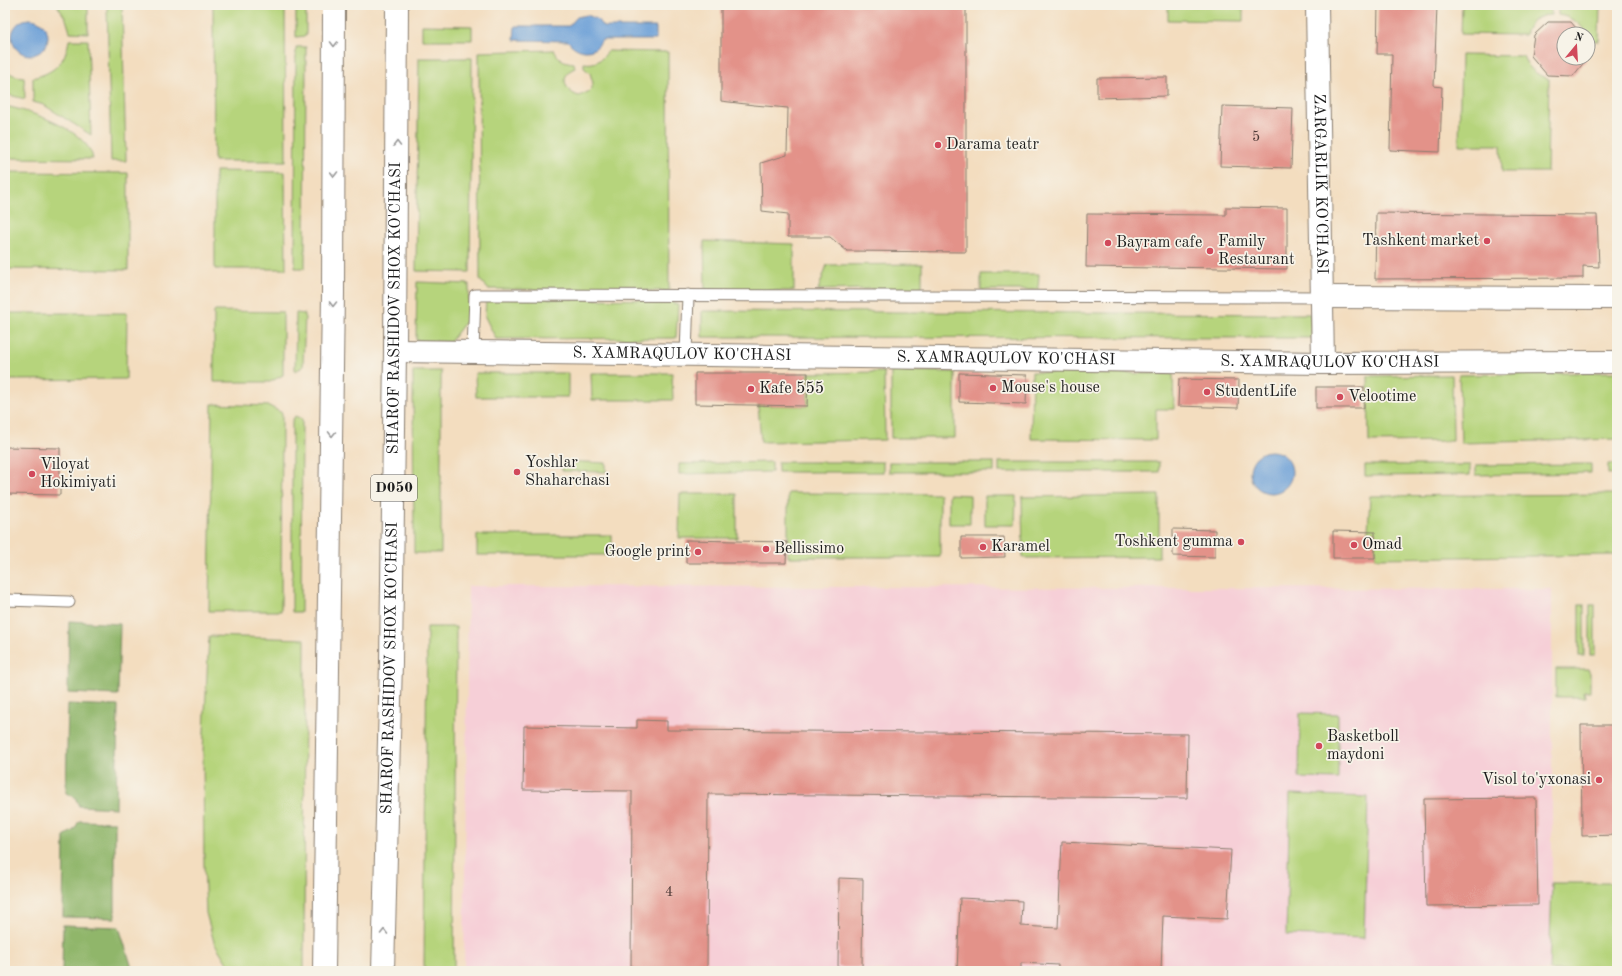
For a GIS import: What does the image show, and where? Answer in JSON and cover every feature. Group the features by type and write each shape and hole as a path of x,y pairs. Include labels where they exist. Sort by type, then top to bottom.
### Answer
{"main road":[{"path":"324,971 332,395 334,5"},
{"name":"SHAROF RASHIDOV SHOX KO'CHASI","path":"383,971 391,662 396,351 397,5"},
{"name":"ZARGARLIK KO'CHASI","path":"1317,5 1323,363"},
{"path":"1322,297 1617,298"},
{"name":"S. XAMRAQULOV KO'CHASI","path":"396,351 1323,363 1617,362"}],"lane":[{"path":"473,352 475,295 1322,297"},
{"path":"686,355 688,295"},
{"path":"5,600 70,602"}],"shaded area":[{"path":"468,586 1552,589 1552,883 1549,971 464,971"}],"green space":[{"path":"57,5 88,5 88,33 70,32 66,19"},
{"path":"107,5 122,5 126,161 111,161"},
{"path":"213,5 285,5 286,161 214,161"},
{"path":"296,5 306,5 306,36 296,37"},
{"path":"1168,5 1243,5 1243,21 1168,20"},
{"path":"1462,5 1551,5 1551,15 1542,16 1534,20 1528,26 1525,35 1461,34"},
{"path":"1558,5 1600,5 1599,41 1596,41 1596,26 1581,26 1574,20 1558,15"},
{"path":"422,25 472,26 472,40 422,40"},
{"path":"69,40 88,40 91,135 44,105 33,102 33,78 47,73 62,61"},
{"path":"296,47 306,47 305,268 295,268"},
{"path":"554,50 562,60 574,63 575,68 567,74 565,83 570,91 579,96 590,91 593,83 590,73 584,68 584,63 598,61 608,51 668,52 669,291 488,289 480,280 479,52"},
{"path":"1461,55 1523,56 1527,64 1533,70 1540,76 1549,79 1547,172 1502,172 1501,145 1459,145"},
{"path":"419,58 472,58 470,272 416,271"},
{"path":"5,71 16,76 24,77 25,99 5,94"},
{"path":"5,106 43,117 70,131 81,139 89,149 93,159 5,158"},
{"path":"215,171 285,172 286,269 215,269"},
{"path":"5,172 128,173 128,270 5,269"},
{"path":"704,241 794,244 794,291 705,290"},
{"path":"922,264 922,288 818,290 827,265"},
{"path":"981,274 1039,274 1038,290 981,290"},
{"path":"417,282 469,284 469,317 450,342 416,340"},
{"path":"486,298 666,300 678,305 676,338 496,339 485,317"},
{"path":"214,311 283,312 283,375 270,382 214,382"},
{"path":"702,311 1310,314 1312,338 702,337"},
{"path":"5,313 127,313 126,379 5,380"},
{"path":"296,313 305,314 303,367 295,371"},
{"path":"413,371 441,371 441,553 414,553"},
{"path":"891,371 955,372 955,438 891,438"},
{"path":"884,372 885,440 761,442 758,405 807,406 808,373"},
{"path":"1032,372 1173,374 1174,409 1156,409 1156,440 1031,439"},
{"path":"1617,372 1617,439 1461,443 1459,375"},
{"path":"475,373 568,373 568,397 476,397"},
{"path":"591,373 672,373 673,400 592,400"},
{"path":"1452,375 1453,441 1369,442 1368,376"},
{"path":"212,404 269,406 282,413 281,611 209,611"},
{"path":"295,416 302,419 301,612 292,612 292,421"},
{"path":"562,461 606,463 606,472 562,471"},
{"path":"772,462 772,472 679,474 679,464"},
{"path":"778,462 883,462 883,472 778,472"},
{"path":"889,462 994,462 994,472 889,472"},
{"path":"999,462 1159,462 1159,472 999,472"},
{"path":"1591,464 1591,473 1476,475 1476,465"},
{"path":"1608,464 1617,464 1617,473 1608,474"},
{"path":"1365,465 1470,465 1470,475 1365,476"},
{"path":"788,493 940,494 940,557 788,557"},
{"path":"680,494 737,494 737,538 679,538"},
{"path":"949,494 970,495 970,524 949,524"},
{"path":"1617,494 1617,555 1375,558 1375,532 1368,532 1370,496"},
{"path":"1159,495 1159,557 1023,558 1022,497"},
{"path":"985,496 1016,496 1015,525 985,525"},
{"path":"477,535 612,535 612,555 477,555"},
{"path":"1579,605 1584,605 1584,656 1579,656"},
{"path":"1590,605 1595,605 1595,655 1590,655"},
{"path":"69,621 120,624 118,695 68,693"},
{"path":"427,627 456,627 454,971 424,971"},
{"path":"209,636 305,639 304,971 232,971 214,942 206,913 204,864 203,751"},
{"path":"1556,669 1588,669 1590,673 1590,691 1584,691 1585,697 1556,697"},
{"path":"68,704 118,706 116,808 79,806 75,797 66,793"},
{"name":"Basketboll maydoni","path":"1300,713 1338,714 1338,779 1299,778"},
{"path":"1290,794 1368,797 1364,938 1286,935"},
{"path":"79,821 115,822 115,918 63,917 64,836 74,830"},
{"path":"1552,883 1617,883 1617,971 1549,971"},
{"path":"63,925 119,927 133,971 62,971"}],"water":[{"path":"587,15 597,19 603,27 656,27 656,40 602,40 595,49 585,51 576,48 568,41 514,40 515,26 569,26 577,17"},
{"path":"33,19 43,24 47,30 47,44 43,50 37,54 27,55 17,50 13,44 12,34 17,24 23,20"},
{"path":"1267,451 1275,451 1286,457 1292,468 1292,476 1286,487 1275,493 1267,493 1256,487 1250,476 1250,468 1256,457"}],"building":[{"name":"Darama teatr","path":"721,5 966,5 966,252 847,251 830,237 788,237 788,214 762,211 761,163 787,155 788,108 721,101"},
{"path":"1378,5 1437,5 1434,86 1442,87 1440,152 1390,150 1392,54 1377,54"},
{"path":"1548,22 1571,22 1574,26 1556,26 1556,66 1581,66 1573,76 1547,75 1531,56 1534,35"},
{"path":"1167,77 1167,96 1097,98 1097,78"},
{"path":"1222,106 1293,108 1291,168 1220,166"},
{"path":"1226,207 1287,208 1287,269 1086,267 1087,214 1226,215"},
{"name":"Tashkent market","path":"1376,213 1597,215 1599,267 1583,266 1583,278 1375,279"},
{"name":"Kafe 555","path":"695,373 808,373 807,406 695,404"},
{"name":"Mouse's house","path":"959,373 1027,375 1026,404 959,402"},
{"path":"1179,379 1239,380 1238,408 1178,406"},
{"name":"Velootime","path":"1316,387 1364,387 1364,408 1316,408"},
{"name":"Viloyat Hokimiyati","path":"5,447 60,448 60,495 5,494"},
{"path":"1173,529 1215,530 1215,557 1173,556"},
{"name":"Omad","path":"1333,531 1375,532 1375,558 1333,558"},
{"name":"Karamel","path":"961,537 1004,537 1005,557 961,558"},
{"path":"686,540 787,542 786,563 686,563"},
{"path":"637,720 667,721 667,730 1188,734 1187,798 708,794 707,971 631,971 632,791 523,790 524,726 637,728"},
{"name":"Visol to'yxonasi","path":"1581,725 1617,725 1617,835 1582,836"},
{"path":"1536,798 1538,905 1426,906 1424,799"},
{"path":"1062,842 1231,850 1227,919 1163,916 1161,971 1058,971 1058,965 1021,963 1021,971 957,971 960,898 1022,901 1021,926 1058,928"},
{"path":"839,878 863,879 862,968 838,967"}],"place":[{"name":"Darama teatr","path":"938,145"},
{"name":"Tashkent market","path":"1487,241"},
{"name":"Bayram cafe","path":"1108,243"},
{"name":"Family Restaurant","path":"1210,251"},
{"name":"Mouse's house","path":"993,388"},
{"name":"Kafe 555","path":"751,389"},
{"name":"StudentLife","path":"1207,392"},
{"name":"Velootime","path":"1340,397"},
{"name":"Yoshlar Shaharchasi","path":"517,472"},
{"name":"Viloyat Hokimiyati","path":"32,474"},
{"name":"Toshkent gumma","path":"1241,542"},
{"name":"Omad","path":"1354,545"},
{"name":"Karamel","path":"983,547"},
{"name":"Bellissimo","path":"766,549"},
{"name":"Google print","path":"698,552"},
{"name":"Basketboll maydoni","path":"1319,746"},
{"name":"Visol to'yxonasi","path":"1599,780"}]}
